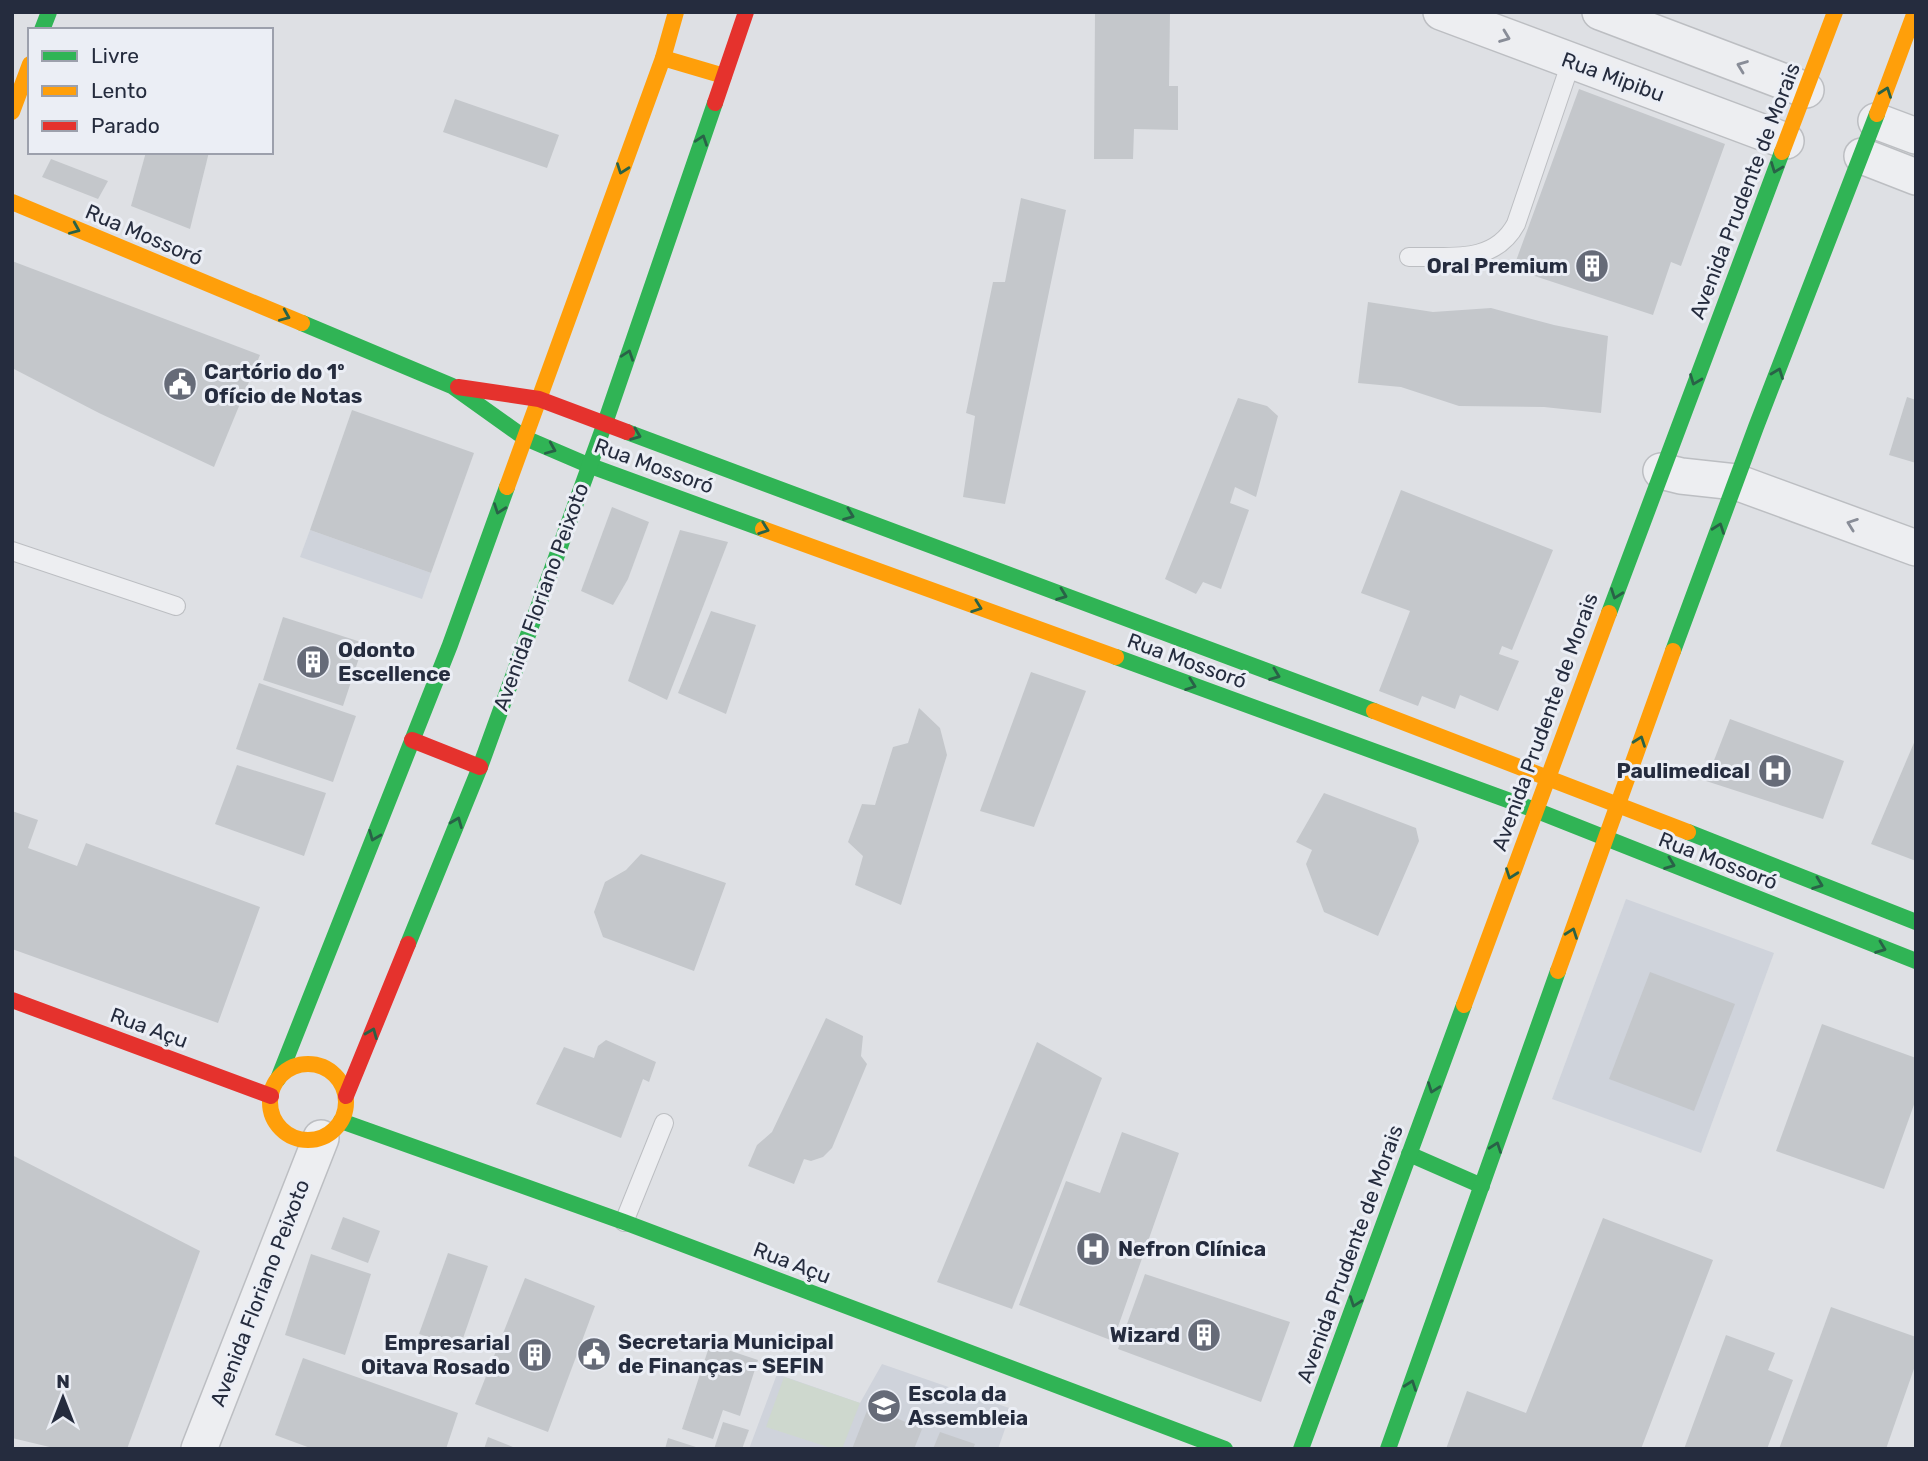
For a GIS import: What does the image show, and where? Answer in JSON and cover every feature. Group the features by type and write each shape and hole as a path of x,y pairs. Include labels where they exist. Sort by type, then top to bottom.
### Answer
{"main road":[{"path":"278,1079 286,1070 297,1066 309,1064 322,1067 333,1073 342,1084 346,1109 331,1129 308,1140 296,1138 285,1132 271,1113 271,1096 450,645 663,58 676,12"},
{"name":"Avenida Floriano Peixoto","path":"346,1096 480,767 604,423 746,12"},
{"name":"Avenida Prudente de Morais","path":"1301,1449 1547,776 1835,12"},
{"path":"1388,1449 1736,482 1876,121 1915,12"},
{"path":"663,58 724,76"},
{"path":"12,112 28,69"},
{"name":"Rua Mossoró","path":"12,202 452,386 524,438 588,465 1535,810 1916,961"},
{"name":"Rua Mossoró","path":"452,386 539,399 1547,776 1916,922"},
{"path":"412,740 480,767"},
{"name":"Rua Açu","path":"12,1000 271,1096"},
{"name":"Rua Açu","path":"331,1129 624,1222 1226,1449"},
{"path":"1409,1154 1482,1186"}],"street":[{"name":"Rua Mipibu","path":"1441,12 1786,141"},
{"path":"1600,12 1806,90"},
{"path":"1876,121 1916,136"},
{"path":"1862,156 1916,177"},
{"path":"1661,471 1736,482 1916,548"},
{"name":"Avenida Floriano Peixoto","path":"199,1449 331,1129"}],"lane":[{"path":"1409,257 1479,254 1496,248 1509,237 1516,224 1572,62"},
{"path":"12,551 176,606"},
{"path":"624,1222 664,1123"}],"shaded area":[{"path":"310,530 431,573 422,599 300,557"},
{"path":"1626,899 1774,953 1701,1153 1552,1099"},
{"name":"Escola da Assembleia","path":"882,1364 1012,1409 998,1449 749,1449 777,1374 860,1403"},
{"path":"784,1377 860,1403 842,1449 834,1449 766,1427"}],"building":[{"path":"1095,12 1170,12 1169,86 1178,86 1178,130 1134,129 1133,159 1094,159"},
{"path":"1579,89 1725,144 1681,266 1671,262 1653,315 1513,269"},
{"path":"455,99 559,135 547,168 443,132"},
{"path":"145,154 209,154 190,229 131,206"},
{"path":"51,159 108,181 98,199 42,177"},
{"path":"1021,198 1066,210 1005,504 963,497 975,416 966,413 993,282 1005,282"},
{"path":"12,261 260,355 214,467 99,413 12,368"},
{"path":"1368,302 1433,312 1491,308 1608,336 1601,413 1544,407 1459,406 1401,387 1358,383"},
{"path":"1907,397 1916,400 1916,463 1889,455"},
{"path":"1238,398 1267,406 1278,416 1256,497 1235,487 1230,503 1249,510 1221,589 1203,582 1196,594 1165,579"},
{"path":"352,410 474,453 431,573 310,530"},
{"path":"1401,490 1553,550 1512,650 1502,646 1499,654 1519,661 1498,711 1460,695 1455,709 1422,696 1418,706 1379,691 1410,611 1361,593"},
{"path":"612,507 649,522 628,579 613,605 581,591"},
{"path":"680,530 728,542 667,700 628,681"},
{"path":"711,611 756,625 726,714 678,693"},
{"name":"Odonto Escellence","path":"283,617 364,643 343,706 263,680"},
{"path":"1031,672 1086,691 1034,827 980,811"},
{"path":"259,683 356,716 333,782 236,749"},
{"path":"919,708 940,728 947,755 901,905 855,885 863,856 848,842 862,804 875,805 893,747 908,743"},
{"name":"Paulimedical","path":"1730,719 1844,761 1823,819 1706,781"},
{"path":"1916,738 1916,861 1871,844"},
{"path":"237,765 326,793 304,856 215,824"},
{"path":"1324,793 1416,828 1419,841 1378,936 1324,912 1306,864 1312,850 1296,842"},
{"path":"12,811 38,820 28,848 77,866 86,843 260,907 218,1023 12,949"},
{"path":"641,854 726,883 694,971 603,937 594,912 605,882 626,870"},
{"path":"1650,972 1735,1004 1694,1111 1609,1079"},
{"path":"826,1018 863,1036 861,1056 867,1064 832,1148 823,1157 811,1161 804,1159 794,1184 748,1166 757,1145 772,1132"},
{"path":"1822,1024 1916,1058 1916,1099 1884,1189 1776,1151"},
{"path":"606,1040 656,1062 649,1082 643,1079 621,1138 536,1104 564,1047 594,1058 598,1046"},
{"path":"1037,1042 1102,1078 1012,1309 937,1282"},
{"name":"Nefron Clínica","path":"1122,1132 1179,1153 1113,1341 1019,1305 1066,1181 1100,1193"},
{"path":"12,1155 200,1251 127,1449 58,1449 12,1438"},
{"path":"343,1217 380,1231 368,1263 331,1249"},
{"path":"1603,1218 1713,1260 1641,1449 1446,1449 1467,1391 1526,1413"},
{"path":"448,1253 488,1266 460,1347 419,1334"},
{"path":"311,1254 371,1274 345,1355 285,1335"},
{"name":"Wizard","path":"1145,1274 1290,1322 1261,1402 1118,1349"},
{"name":"Empresarial Oitava Rosado","path":"525,1278 595,1306 548,1432 475,1404"},
{"path":"1831,1307 1916,1337 1916,1363 1886,1449 1779,1449"},
{"path":"1726,1335 1775,1353 1768,1370 1793,1380 1767,1449 1684,1449"},
{"path":"710,1344 758,1360 740,1416 723,1410 713,1439 682,1429"},
{"path":"303,1358 458,1413 446,1449 313,1449 275,1435"},
{"path":"872,1398 892,1407 889,1415 922,1429 914,1449 852,1449"},
{"path":"723,1422 749,1430 742,1449 714,1449"},
{"path":"940,1432 975,1444 973,1449 933,1449"},
{"path":"488,1437 518,1449 484,1449"},
{"path":"668,1438 699,1448 665,1449"}],"traffic: fast":[{"path":"43,28 49,12"},
{"path":"408,944 480,767 605,423 715,103"},
{"path":"1673,651 1877,114"},
{"path":"1609,613 1782,152"},
{"path":"302,323 452,386 525,438 588,465 763,529"},
{"path":"627,432 1374,711"},
{"path":"278,1079 450,645 507,487"},
{"path":"1116,657 1535,810 1916,961"},
{"path":"1688,832 1916,922"},
{"path":"1388,1449 1558,971"},
{"path":"1301,1449 1464,1005"},
{"path":"341,1121 624,1222 1225,1449"},
{"path":"1409,1154 1482,1186"}],"traffic: slow":[{"path":"507,487 663,58 676,12"},
{"path":"1782,152 1835,12"},
{"path":"1877,114 1915,12"},
{"path":"663,58 724,76"},
{"path":"12,112 28,69"},
{"path":"12,202 302,323"},
{"path":"763,529 1116,657"},
{"path":"1464,1005 1609,613"},
{"path":"1558,971 1673,651"},
{"path":"1374,711 1688,832"},
{"path":"308,1064 322,1067 335,1075 343,1088 346,1102 343,1116 335,1129 322,1137 308,1140 294,1137 281,1129 273,1116 270,1102 273,1088 281,1075 294,1067 308,1064"}],"traffic: jam":[{"path":"715,103 746,12"},
{"path":"458,387 539,399 627,432"},
{"path":"412,740 480,767"},
{"path":"346,1096 408,944"},
{"path":"12,1000 271,1096"}],"place":[{"name":"Oral Premium","path":"1592,266"},
{"name":"Cartório do 1º Ofício de Notas","path":"180,384"},
{"name":"Odonto Escellence","path":"313,662"},
{"name":"Paulimedical","path":"1775,771"},
{"name":"Nefron Clínica","path":"1093,1249"},
{"name":"Wizard","path":"1204,1335"},
{"name":"Secretaria Municipal de Finanças - SEFIN","path":"594,1354"},
{"name":"Empresarial Oitava Rosado","path":"535,1355"},
{"name":"Escola da Assembleia","path":"884,1406"}]}
